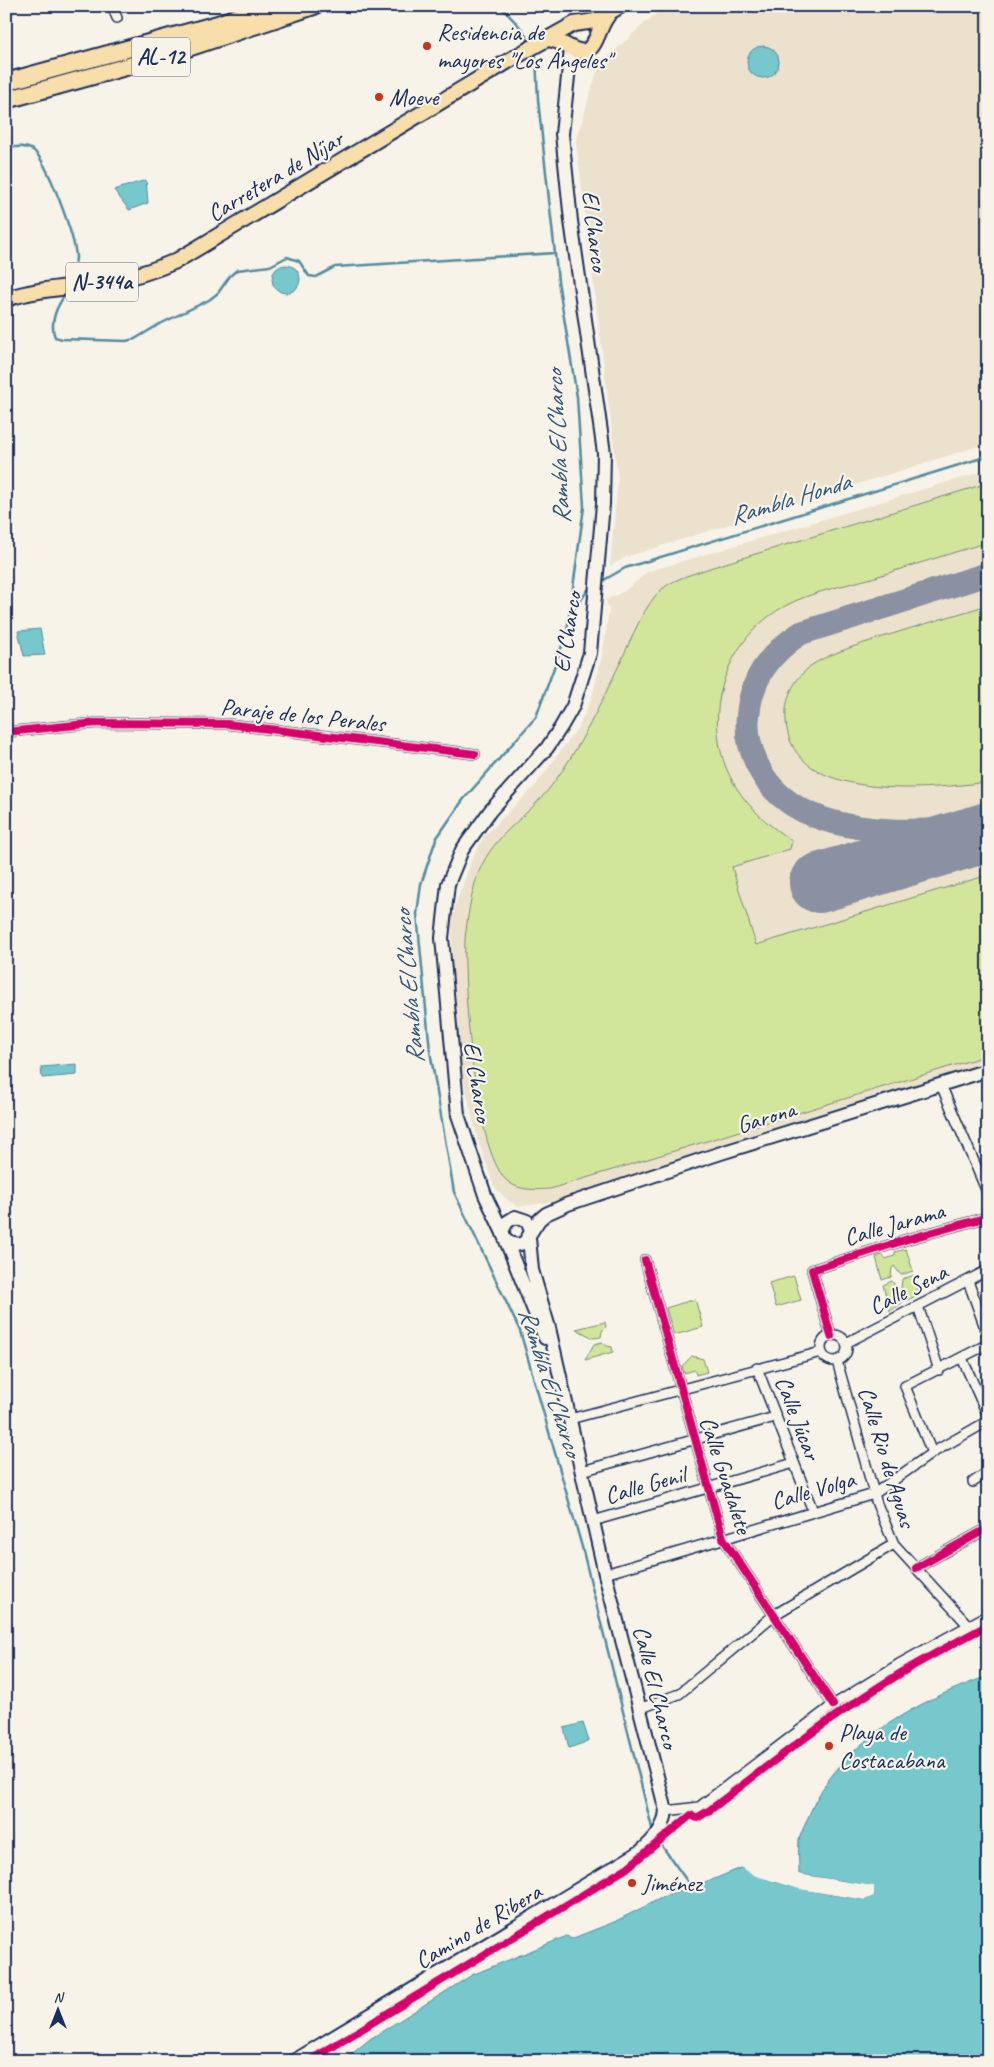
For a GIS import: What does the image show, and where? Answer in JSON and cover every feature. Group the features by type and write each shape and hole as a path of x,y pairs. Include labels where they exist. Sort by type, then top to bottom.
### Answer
{"highway":[{"name":"AL-12","path":"6,82 218,24 266,6"},
{"name":"AL-12","path":"6,100 158,58 314,6"}],"main road":[{"name":"Carretera de Níjar","path":"585,52 592,48 608,16 620,6"},
{"name":"Carretera de Níjar","path":"6,299 35,290 105,282 139,275 176,261 515,57 578,22 587,23 608,16"},
{"path":"587,23 593,28 596,37"},
{"path":"569,46 566,36 570,28"},
{"path":"547,39 556,39 585,52 568,82"},
{"name":"El Charco","path":"557,1366 489,1203 458,1115 442,938 448,884 462,850 490,811 547,748 561,727 573,706 590,653 603,504 604,453 571,221 564,151 562,120 568,82 569,46"},
{"name":"Garona","path":"559,1208 721,1153 988,1070"},
{"path":"489,1203 499,1212 527,1220 530,1234"},
{"path":"559,1208 539,1220 520,1245 512,1244 504,1236 504,1224 514,1217 559,1208"},
{"name":"El Charco","path":"530,1234 532,1270 549,1328 605,1574"},
{"name":"Calle El Charco","path":"605,1574 666,1811"},
{"name":"Camino de Ribera","path":"294,2061 640,1852 652,1842 660,1830 666,1811"}],"street":[{"path":"112,6 117,18"},
{"name":"Paraje de los Perales","path":"6,732 97,723 227,724 475,754"},
{"path":"941,1085 988,1194"},
{"name":"Calle Jarama","path":"831,1336 812,1270 908,1239 988,1217"},
{"name":"Calle Guadalete","path":"644,1260 723,1538 834,1705"},
{"name":"Calle Sena","path":"846,1343 988,1270"},
{"path":"968,1280 988,1336"},
{"path":"918,1306 939,1370"},
{"path":"831,1336 839,1336 846,1343 846,1353 837,1361 829,1360 821,1352 824,1340 831,1336"},
{"path":"932,1453 905,1386 988,1344"},
{"path":"570,1419 821,1352"},
{"path":"962,1358 988,1416"},
{"name":"Calle Rio de Aguas","path":"837,1361 883,1522 894,1544 968,1625"},
{"name":"Calle Júcar","path":"757,1368 813,1511"},
{"path":"582,1470 775,1417"},
{"name":"Calle Volga","path":"605,1574 874,1494 932,1453 988,1421"},
{"name":"Calle Genil","path":"593,1521 794,1463"},
{"path":"973,1482 988,1472"},
{"path":"916,1568 988,1528"},
{"path":"639,1709 680,1694 774,1614 894,1544"},
{"path":"666,1811 700,1807 834,1705 988,1615"}],"shaded area":[{"path":"666,6 988,6 988,443 626,557 610,566 618,479 576,141 599,65"},
{"path":"988,470 988,1069 556,1201 518,1207 504,1197 494,1186 478,1140 454,1041 452,926 455,906 472,859 484,836 535,786 579,726 592,697 602,656 609,611 606,600 625,591 647,572"}],"green space":[{"path":"988,483 988,542 872,578 816,593 795,601 769,616 743,643 725,677 720,695 718,733 726,767 742,796 765,820 792,841 790,849 732,867 756,945 988,875 988,1055 550,1189 527,1189 511,1184 506,1180 495,1162 486,1135 478,1102 473,1065 466,992 465,939 473,890 481,866 489,852 498,840 542,798 572,756 650,603 661,589 690,575"},
{"path":"988,605 988,782 933,787 900,788 868,786 837,779 812,767 794,748 786,721 787,705 795,683 812,665 861,644"},
{"path":"906,1249 913,1271 901,1275 894,1266 891,1277 882,1280 876,1257 883,1255 885,1259 895,1256 895,1252"},
{"path":"915,1275 919,1294 906,1301 901,1289 902,1279"},
{"path":"794,1276 801,1300 776,1307 769,1283"},
{"path":"892,1281 899,1291 902,1303 890,1311 883,1285"},
{"path":"695,1299 703,1327 674,1335 666,1308"},
{"path":"605,1322 606,1327 602,1331 601,1337 593,1338 576,1329"},
{"path":"602,1342 612,1347 613,1352 585,1360 594,1344"},
{"path":"692,1356 703,1359 707,1372 696,1375 695,1370 684,1373 682,1366"}],"water":[{"path":"763,46 774,51 779,62 774,73 763,78 752,73 747,62 752,51"},
{"path":"146,180 148,203 129,210 114,190"},
{"path":"286,265 296,269 300,279 296,289 286,293 276,289 272,279 276,269"},
{"path":"40,629 45,655 24,656 18,631"},
{"path":"77,1064 77,1075 42,1078 41,1067"},
{"path":"988,1676 988,2061 343,2061 370,2039 472,1975 567,1936 571,1939 614,1922 669,1894 692,1888 741,1868 770,1880 802,1889 865,1900 874,1896 873,1886 799,1874 799,1840 822,1789 840,1766 883,1727 934,1698"},
{"path":"583,1723 589,1741 569,1748 564,1728"}],"pier":[{"path":"741,1868 799,1886 864,1897 872,1894 871,1888 799,1877 797,1874 874,1886 874,1896 865,1900 799,1889 756,1876"}],"waterway":[{"name":"Rambla El Charco","path":"500,6 522,29 530,44"},
{"name":"Rambla El Charco","path":"533,51 536,57 538,100 558,281 577,397 584,507 567,632 536,717 463,800 436,839 421,884 417,914 430,1051 454,1192 520,1331 582,1547 653,1832"},
{"path":"6,148 30,148 39,157 45,168 71,234 76,257 71,279"},
{"path":"66,294 53,320 55,337 62,339 126,341 135,339 158,325 209,300 218,293 230,276 237,270 270,266 287,257 299,261 309,276 316,277 335,267 555,253"},
{"name":"Rambla Honda","path":"604,580 625,568 988,456"},
{"name":"Rambla Honda","path":"570,615 588,590"},
{"name":"Rambla El Charco","path":"657,1839 692,1888"}],"taxiway":[{"path":"988,574 801,633 771,658 758,678 750,702 748,722 749,740 757,764 774,789 798,808 826,820 859,827 926,831 988,826"}],"runway":[{"path":"819,883 988,832"}],"cycle path":[{"path":"6,732 97,723 227,724 475,754"},
{"path":"831,1336 812,1270 908,1239 988,1217"},
{"path":"645,1260 723,1538 833,1705"},
{"path":"916,1568 988,1528"},
{"path":"309,2061 627,1868 691,1815 697,1818 710,1810 780,1756 852,1705 912,1667 988,1625"}],"place":[{"name":"Residencia de mayores \"Los Ángeles\"","path":"427,46"},
{"name":"Moeve","path":"379,97"},
{"name":"Playa de Costacabana","path":"829,1746"},
{"name":"Jiménez","path":"632,1883"}]}
